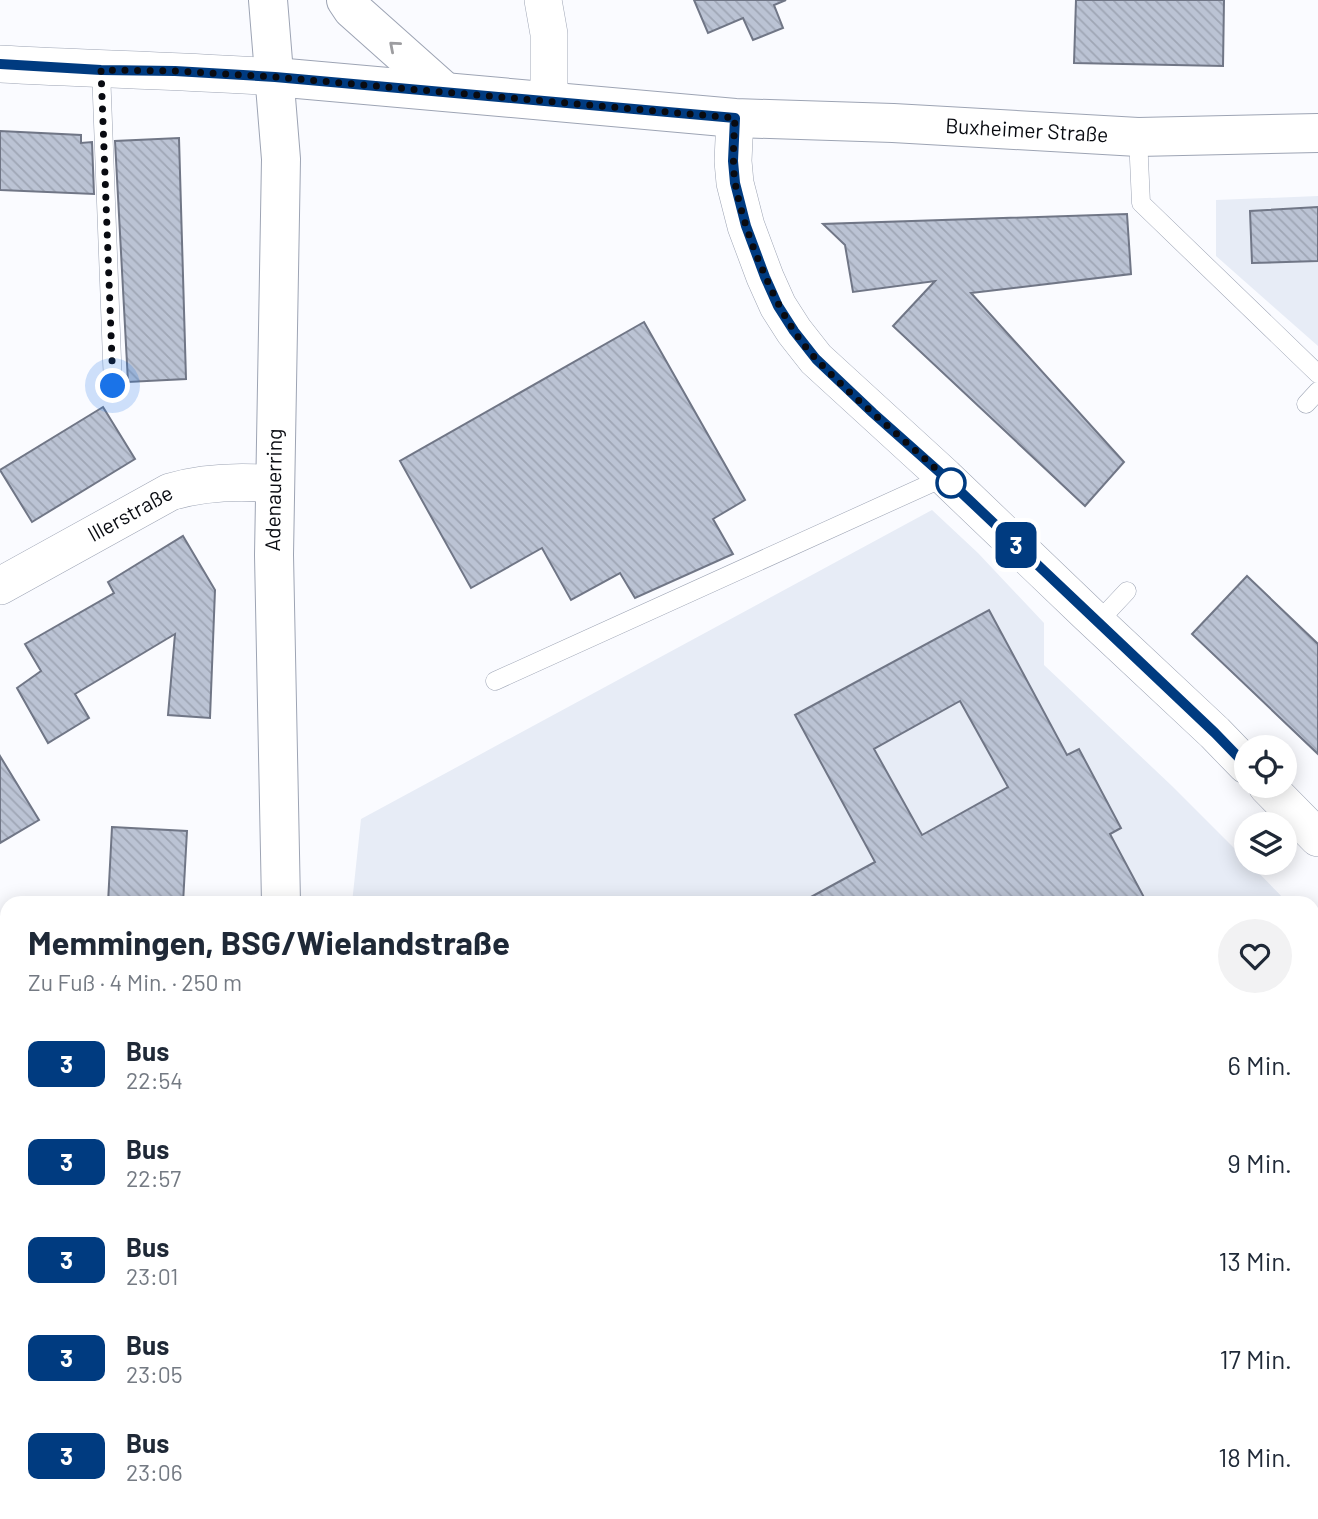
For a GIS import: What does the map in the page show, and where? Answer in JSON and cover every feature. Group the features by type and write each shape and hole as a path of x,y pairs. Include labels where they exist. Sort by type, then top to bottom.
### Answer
{"main road":[{"name":"Adenauerring","path":"268,0 281,159 274,484 281,896"},
{"path":"346,0 352,9 444,91"},
{"name":"Buxheimer Straße","path":"275,77 735,118 872,122 1138,137 1318,133"}],"street":[{"path":"544,0 549,34 549,101"},
{"path":"0,64 275,77"},
{"path":"735,118 735,183 746,226 778,306 816,359 945,477 1234,753"},
{"name":"Illerstraße","path":"0,586 170,492 199,484 274,484"},
{"path":"1279,798 1318,838"}],"lane":[{"path":"101,70 113,386"},
{"path":"1138,137 1141,203 1318,374"},
{"path":"495,681 945,477"},
{"path":"1097,623 1127,591"}],"shaded area":[{"path":"1318,196 1318,346 1216,256 1216,200"},
{"path":"932,510 978,553 1044,623 1044,665 1234,848 1234,875 1261,875 1281,896 353,896 361,819"}],"building":[{"path":"694,0 786,0 774,5 783,28 753,40 743,18 708,33"},
{"path":"1076,0 1224,0 1223,66 1074,63"},
{"path":"0,131 81,135 81,143 92,142 94,194 0,190"},
{"path":"179,138 186,379 128,382 115,141"},
{"path":"1318,207 1318,261 1252,263 1250,211"},
{"path":"1127,214 1131,274 971,293 1124,462 1085,506 893,326 935,281 853,292 845,245 823,224"},
{"path":"644,322 745,500 713,519 733,554 635,598 620,573 571,600 542,548 471,588 400,461"},
{"path":"103,407 135,459 32,522 0,470"},
{"path":"183,536 215,590 210,718 168,715 175,634 75,694 89,718 48,743 17,688 41,671 25,644 114,593 108,582"},
{"path":"1247,576 1318,644 1318,754 1192,634"},
{"path":"989,610 1067,755 1079,749 1121,828 1110,834 1143,896 813,896 875,862 795,715","holes":["960,701 1008,787 922,835 874,749"]},
{"path":"0,756 39,820 0,843"},
{"path":"112,827 187,831 183,896 108,896"}],"bus line":[{"name":"3","path":"0,64 275,77 735,118 735,183 746,226 778,306 816,359 945,477 1234,753"}],"route":[{"path":"113,386 101,70 275,77 735,118 733,161 740,205 778,306 816,359 951,483"}]}
